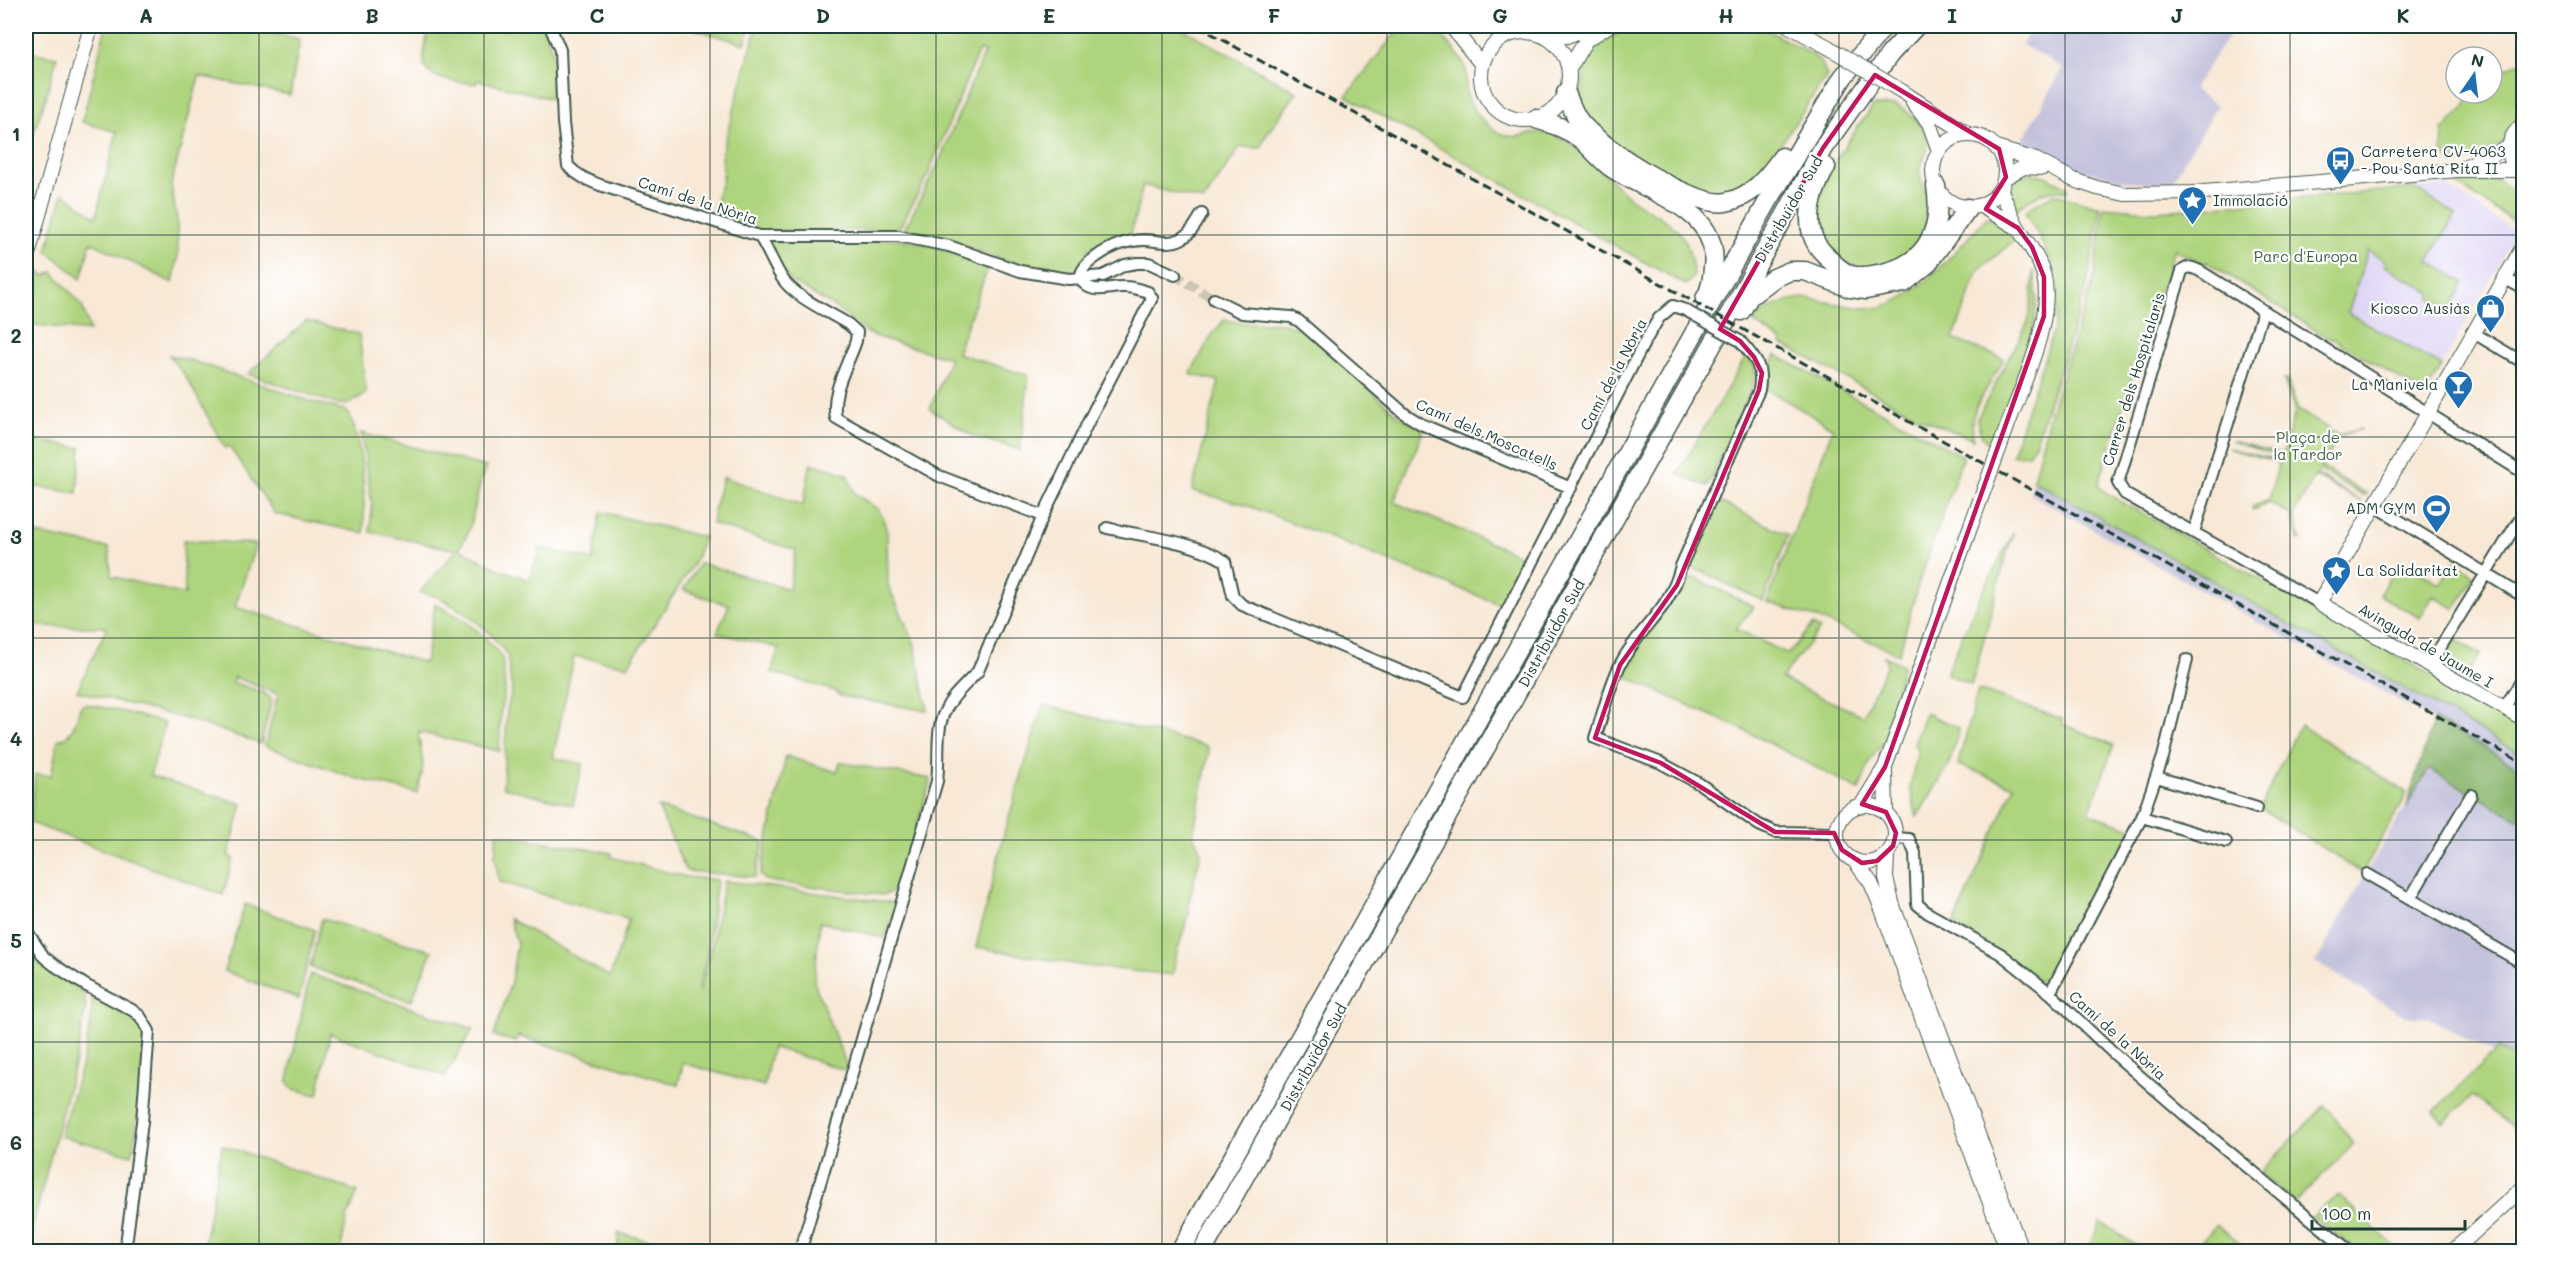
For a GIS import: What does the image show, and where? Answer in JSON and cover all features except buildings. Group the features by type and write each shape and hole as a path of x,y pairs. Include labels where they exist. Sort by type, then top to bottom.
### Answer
{"highway":[{"name":"Distribuïdor Sud","path":"1180,1251 1767,203 1843,77 1884,26"},
{"name":"Distribuïdor Sud","path":"1202,1251 1468,782 1822,148 1890,54 1916,26"},
{"path":"1566,93 1579,121 1617,155 1695,197 1711,202 1726,202 1755,189 1768,177 1824,94 1843,77"},
{"path":"1848,112 1839,144 1815,185 1811,212 1811,230 1817,245 1836,266 1852,275 1866,276 1900,269 1916,257 1930,241 1936,224 1939,205 1936,186"},
{"path":"1536,119 1562,127 1581,140 1609,166 1677,203 1704,225 1715,256 1710,289 1641,417 1616,474"},
{"path":"1640,472 1674,430 1749,297 1774,278 1790,271 1805,271 1850,288 1866,290 1904,283 1927,264 1975,207"}],"street":[{"path":"26,262 91,26"},
{"name":"Camí de la Nòria","path":"550,26 560,50 563,123 568,166 579,176 600,185 759,236 772,256 781,277 790,288 849,324 857,332 856,341 835,395 836,418 939,477 1044,516"},
{"path":"1451,26 1482,65"},
{"path":"1491,26 1515,33 1527,32 1548,37 1567,36 1593,26"},
{"path":"1515,33 1494,44 1482,65 1481,80 1485,95 1494,107 1506,116 1521,120 1536,119 1549,114 1559,105 1566,93 1569,69 1586,40 1608,26"},
{"path":"1789,26 1903,92 1969,135 1990,141 1999,149 2003,158 2003,184 2018,228 2032,247 2044,277 2044,316 2006,430 1886,767 1861,806 1843,816 1838,833 1842,850 1854,860 1871,883 1880,904 2008,1251"},
{"path":"1548,37 1559,47 1569,69"},
{"path":"1903,92 1929,123 1939,151"},
{"path":"2521,172 2513,164 2509,147 2511,138 2523,124"},
{"path":"1969,135 1947,142 1939,151 1934,162 1933,175 1936,186 1949,202 1975,207 2018,228"},
{"path":"2458,170 2509,147"},
{"path":"1999,149 2037,160 2074,180 2125,194 2193,193 2458,170 2521,172"},
{"path":"1975,207 1996,197 2003,184 2024,167 2057,169"},
{"path":"1080,279 1083,268 1107,249 1125,242 1177,241 1190,234 1202,214"},
{"path":"759,236 898,236 949,246 1020,271 1069,279 1103,276 1125,265 1137,263 1149,263 1175,275"},
{"path":"2319,603 2523,245"},
{"name":"Carrer dels Hospitalaris","path":"2125,494 2118,483 2118,477 2182,271 2192,267 2263,311"},
{"path":"2504,278 2523,289"},
{"path":"800,1251 937,781 944,712 954,696 978,671 1044,516 1094,410 1152,298 1149,292 1137,288 1123,286 1100,291 1091,289 1080,279"},
{"name":"Camí dels Moscatells","path":"1214,299 1242,313 1291,317 1299,321 1405,414 1421,424 1571,488"},
{"name":"Camí de la Nòria","path":"1107,528 1182,544 1216,555 1225,561 1233,596 1242,605 1463,697 1644,343 1659,318 1673,306 1685,310 1740,341 1754,357 1762,373 1759,390 1682,566 1677,585 1665,606 1637,636 1620,665 1595,738 1661,763 1700,784 1759,825 1775,832 1838,833"},
{"path":"2194,532 2263,311 2523,473"},
{"path":"2472,332 2523,363"},
{"name":"Avinguda de Jaume I","path":"2125,494 2430,664 2523,719"},
{"path":"2374,505 2523,597"},
{"path":"2430,664 2523,512"},
{"path":"2050,993 2142,817 2157,777 2187,660"},
{"path":"2504,708 2523,677"},
{"path":"1886,767 1886,812"},
{"path":"2157,777 2257,808"},
{"path":"2411,897 2471,795"},
{"path":"1854,860 1872,863 1887,855 1895,838 1894,823 1886,812 1878,807 1861,806"},
{"path":"2142,817 2226,842"},
{"name":"Camí de la Nòria","path":"1895,838 1909,839 1915,853 1917,904 1928,913 2001,954 2050,993 2112,1052 2178,1109 2351,1251"},
{"path":"1887,855 1886,878 1893,906 2022,1251"},
{"path":"2367,874 2411,897 2523,964"},
{"path":"26,930 44,957 85,985 132,1010 140,1016 149,1031 142,1122 124,1251"},
{"path":"2452,1251 2523,1187"}],"highlighted area":[{"path":"1875,75 1999,149 2006,177 1986,209 2018,228 2032,247 2044,277 2044,316 1885,767 1862,804 1886,812 1896,833 1893,846 1877,861 1862,863 1842,850 1834,833 1775,832 1661,763 1595,738 1620,665 1677,585 1759,390 1762,373 1754,357 1740,341 1720,329 1823,148"}],"shaded area":[{"path":"2032,26 2235,26 2193,89 2217,105 2172,182 2137,183 2084,171 2021,143 2063,68 2022,45"},
{"path":"2445,185 2516,233 2442,366 2348,313 2367,250 2396,190"},
{"path":"2033,480 2523,755 2523,770 2030,494"},
{"path":"2428,769 2523,822 2523,1057 2518,1052 2514,1058 2496,1054 2429,1018 2405,1016 2316,962"}],"green space":[{"path":"106,26 238,26 300,39 290,95 199,76 171,185 177,220 178,255 173,283 91,242 81,279 47,251 63,193 96,217 117,132 82,122"},
{"path":"429,26 544,26 553,55 560,101 477,80 476,84 462,83 438,78 431,74 424,64 424,50"},
{"path":"685,26 750,26 745,44"},
{"path":"757,26 1178,26 1297,92 1265,137 1261,148 1240,147 1204,201 1143,185 1130,237 1106,240 1095,245 1086,254 1075,273 1055,271 1017,264 940,237 904,230 938,164 984,52 979,50 927,177 898,230 762,231 713,213 723,177 722,152"},
{"path":"1401,26 1432,26 1449,44 1465,66 1466,87 1471,104 1482,120 1492,128 1502,134 1516,137 1542,132 1564,139 1586,155 1632,199 1670,223 1686,244 1694,276 1686,285 1346,96"},
{"path":"1633,26 1759,26 1812,54 1822,64 1827,76 1760,175 1749,184 1732,192 1706,194 1688,188 1598,133 1582,110 1579,96 1584,78 1583,69 1588,56 1609,38"},
{"path":"26,51 57,57 26,155"},
{"path":"2523,61 2523,119 2500,145 2462,163 2451,162 2442,152 2443,130 2466,105 2504,105 2504,70"},
{"path":"1896,105 1917,121 1927,139 1928,146 1920,172 1929,203 1926,225 1912,248 1896,261 1879,268 1861,268 1845,262 1832,252 1822,238 1817,221 1819,201 1828,175 1873,106"},
{"path":"2031,173 2045,176 2067,187 2067,192 2046,192 2015,210 2011,197 2011,186 2017,178"},
{"path":"2498,180 2516,193 2517,224 2455,183"},
{"name":"Parc d'Europa","path":"2414,188 2456,215 2428,261 2464,282 2450,310 2430,298 2432,293 2384,265 2386,261 2368,250 2348,313 2442,366 2425,394 2332,338 2331,340 2207,262 2204,265 2175,249 2170,261 2168,283 2161,286 2098,486 2106,493 2523,727 2523,755 2033,480 2051,409 2093,282 2104,207 2150,211 2174,210"},
{"path":"2054,194 2101,207 2087,286 2035,444 2028,454 2012,455 2057,314 2057,292 2053,266 2025,213 2029,208"},
{"path":"1987,217 2008,228 2017,238 1979,270 1953,339 2004,359 1976,407 1972,420 1973,439 1921,418 1781,344 1782,341 1753,322 1768,309 1801,298 1865,308 1889,305 1904,297 1935,272"},
{"path":"901,239 927,244 989,265 957,353 1029,376 1020,450 973,436 930,409 950,358 868,333 833,306 792,282 783,271 769,240"},
{"path":"36,269 44,276 53,272 82,306 90,331 26,324 26,307"},
{"path":"2033,270 2036,313 2032,336 2018,382 1993,446 1982,435 1977,419 2028,322"},
{"path":"1225,319 1247,323 1287,324 1309,334 1398,415 1424,429 1394,502 1528,559 1504,606 1244,504 1192,491 1219,381 1190,374 1212,335"},
{"path":"306,321 359,334 366,393 349,404 337,404 248,374"},
{"path":"169,355 190,360 312,402 345,410 354,428 361,457 364,533 275,514 229,446 225,448 186,377"},
{"path":"1747,355 1755,367 1753,385 1708,486 1677,474"},
{"path":"1776,355 1963,456 1918,585 1899,654 1819,619 1767,602 1833,428 1763,387"},
{"name":"Plaça de la Tardor","path":"2284,380 2287,380 2298,410 2338,435 2361,429 2339,436 2321,467 2367,494 2363,495 2319,470 2317,475 2362,502 2315,476 2294,514 2301,540 2298,541 2291,515 2269,503 2253,510 2252,507 2269,500 2279,463 2228,448 2280,461 2281,457 2231,441 2283,454 2295,411"},
{"path":"361,433 486,467 469,530 459,548 494,567 529,580 541,548 593,560 601,512 704,537 694,563 628,666 574,656 553,758 583,764 573,805 503,787 507,710 512,690 507,654 487,630 462,611 439,597 420,592 457,550 370,532 372,504"},
{"path":"26,439 81,448 77,493 26,485"},
{"path":"811,463 847,474 855,494 878,509 883,518 887,533 888,585 914,642 928,711 840,696 835,691 771,672 779,648 717,633 729,605 683,590 700,563 789,589 796,550 712,524 714,509 723,477 803,505"},
{"path":"1714,499 1788,535 1763,601 1685,564"},
{"path":"26,532 109,548 111,576 185,595 183,540 256,544 235,607 425,663 435,604 459,617 483,635 502,657 505,690 501,709 499,751 418,732 423,762 417,793 355,778 265,746 278,694 234,677 232,682 264,693 272,699 261,744 194,721 77,691 107,627 26,626"},
{"path":"2014,532 1971,685 1947,672 1975,607"},
{"path":"2400,560 2440,584 2454,562 2472,573 2474,578 2455,609 2433,596 2420,618 2379,595"},
{"path":"1693,577 1754,607 1736,629 1788,654 1813,625 1820,629 1781,679 1863,716 1887,664 1884,656 1903,665 1894,699 1889,736 1871,759 1859,790 1748,732 1624,676 1623,666 1634,646"},
{"path":"2455,639 2480,654 2467,674 2442,660"},
{"path":"1978,690 2062,719 2062,724 2114,745 2089,813 2133,829 2049,988 1954,924 2014,786 1958,765"},
{"path":"85,704 165,723 150,776 242,804 228,856 233,858 223,895 31,823 35,774 51,776 58,740 71,731 81,706"},
{"path":"1043,705 1207,746 1209,752 1193,834 1201,852 1187,909 1190,910 1175,958 1173,975 1086,966 976,947 1005,830"},
{"path":"1925,713 1959,728 1949,765 1917,817 1910,788 1918,750 1914,744"},
{"path":"2434,719 2523,770 2523,822 2429,769 2406,807"},
{"path":"2300,725 2406,792 2362,873 2260,808"},
{"path":"786,756 837,772 840,762 931,779 901,880 892,892 883,895 775,882 766,880 760,875"},
{"path":"658,807 764,842 755,877 686,871"},
{"path":"497,834 612,853 611,857 686,877 717,880 707,954 698,990 700,991 724,881 896,903 885,938 820,922 814,982 847,1067 845,1070 772,1047 764,1086 683,1063 678,1085 518,1036 516,1042 494,1036 511,982 517,943 509,919 610,977 629,919 499,882 495,856"},
{"path":"245,904 315,930 299,999 224,971"},
{"path":"322,919 432,951 411,1001 310,967"},
{"path":"26,936 82,985 86,1006 78,1049 26,1252"},
{"path":"310,974 473,1029 445,1076 330,1033 318,1095 294,1089 289,1085 288,1080"},
{"path":"91,989 133,1015 143,1027 146,1050 132,1155 60,1136 87,1042 91,1023"},
{"path":"2499,1048 2514,1057 2517,1052 2523,1057 2523,1135 2472,1096 2443,1123 2434,1112"},
{"path":"2325,1105 2354,1144 2295,1202 2260,1173"},
{"path":"222,1145 358,1192 347,1218 340,1251 233,1252 204,1245"},
{"path":"2338,1195 2400,1251 2358,1251 2312,1217"},
{"path":"2101,1222 2144,1251 2052,1251 2061,1245 2072,1249 2087,1249"},
{"path":"2216,1225 2250,1251 2193,1251"},
{"path":"618,1233 694,1251 618,1251"}],"tunnel":[{"path":"1175,275 1214,299"}],"railway":[{"path":"1198,26 2524,764"}],"place":[{"name":"Carretera CV-4063 - Pou Santa Rita II","path":"2340,186"},
{"name":"Immolació","path":"2192,226"},
{"name":"Kiosco Ausiàs","path":"2491,334"},
{"name":"La Manivela","path":"2459,410"},
{"name":"ADM GYM","path":"2437,534"},
{"name":"La Solidaritat","path":"2336,596"}]}
